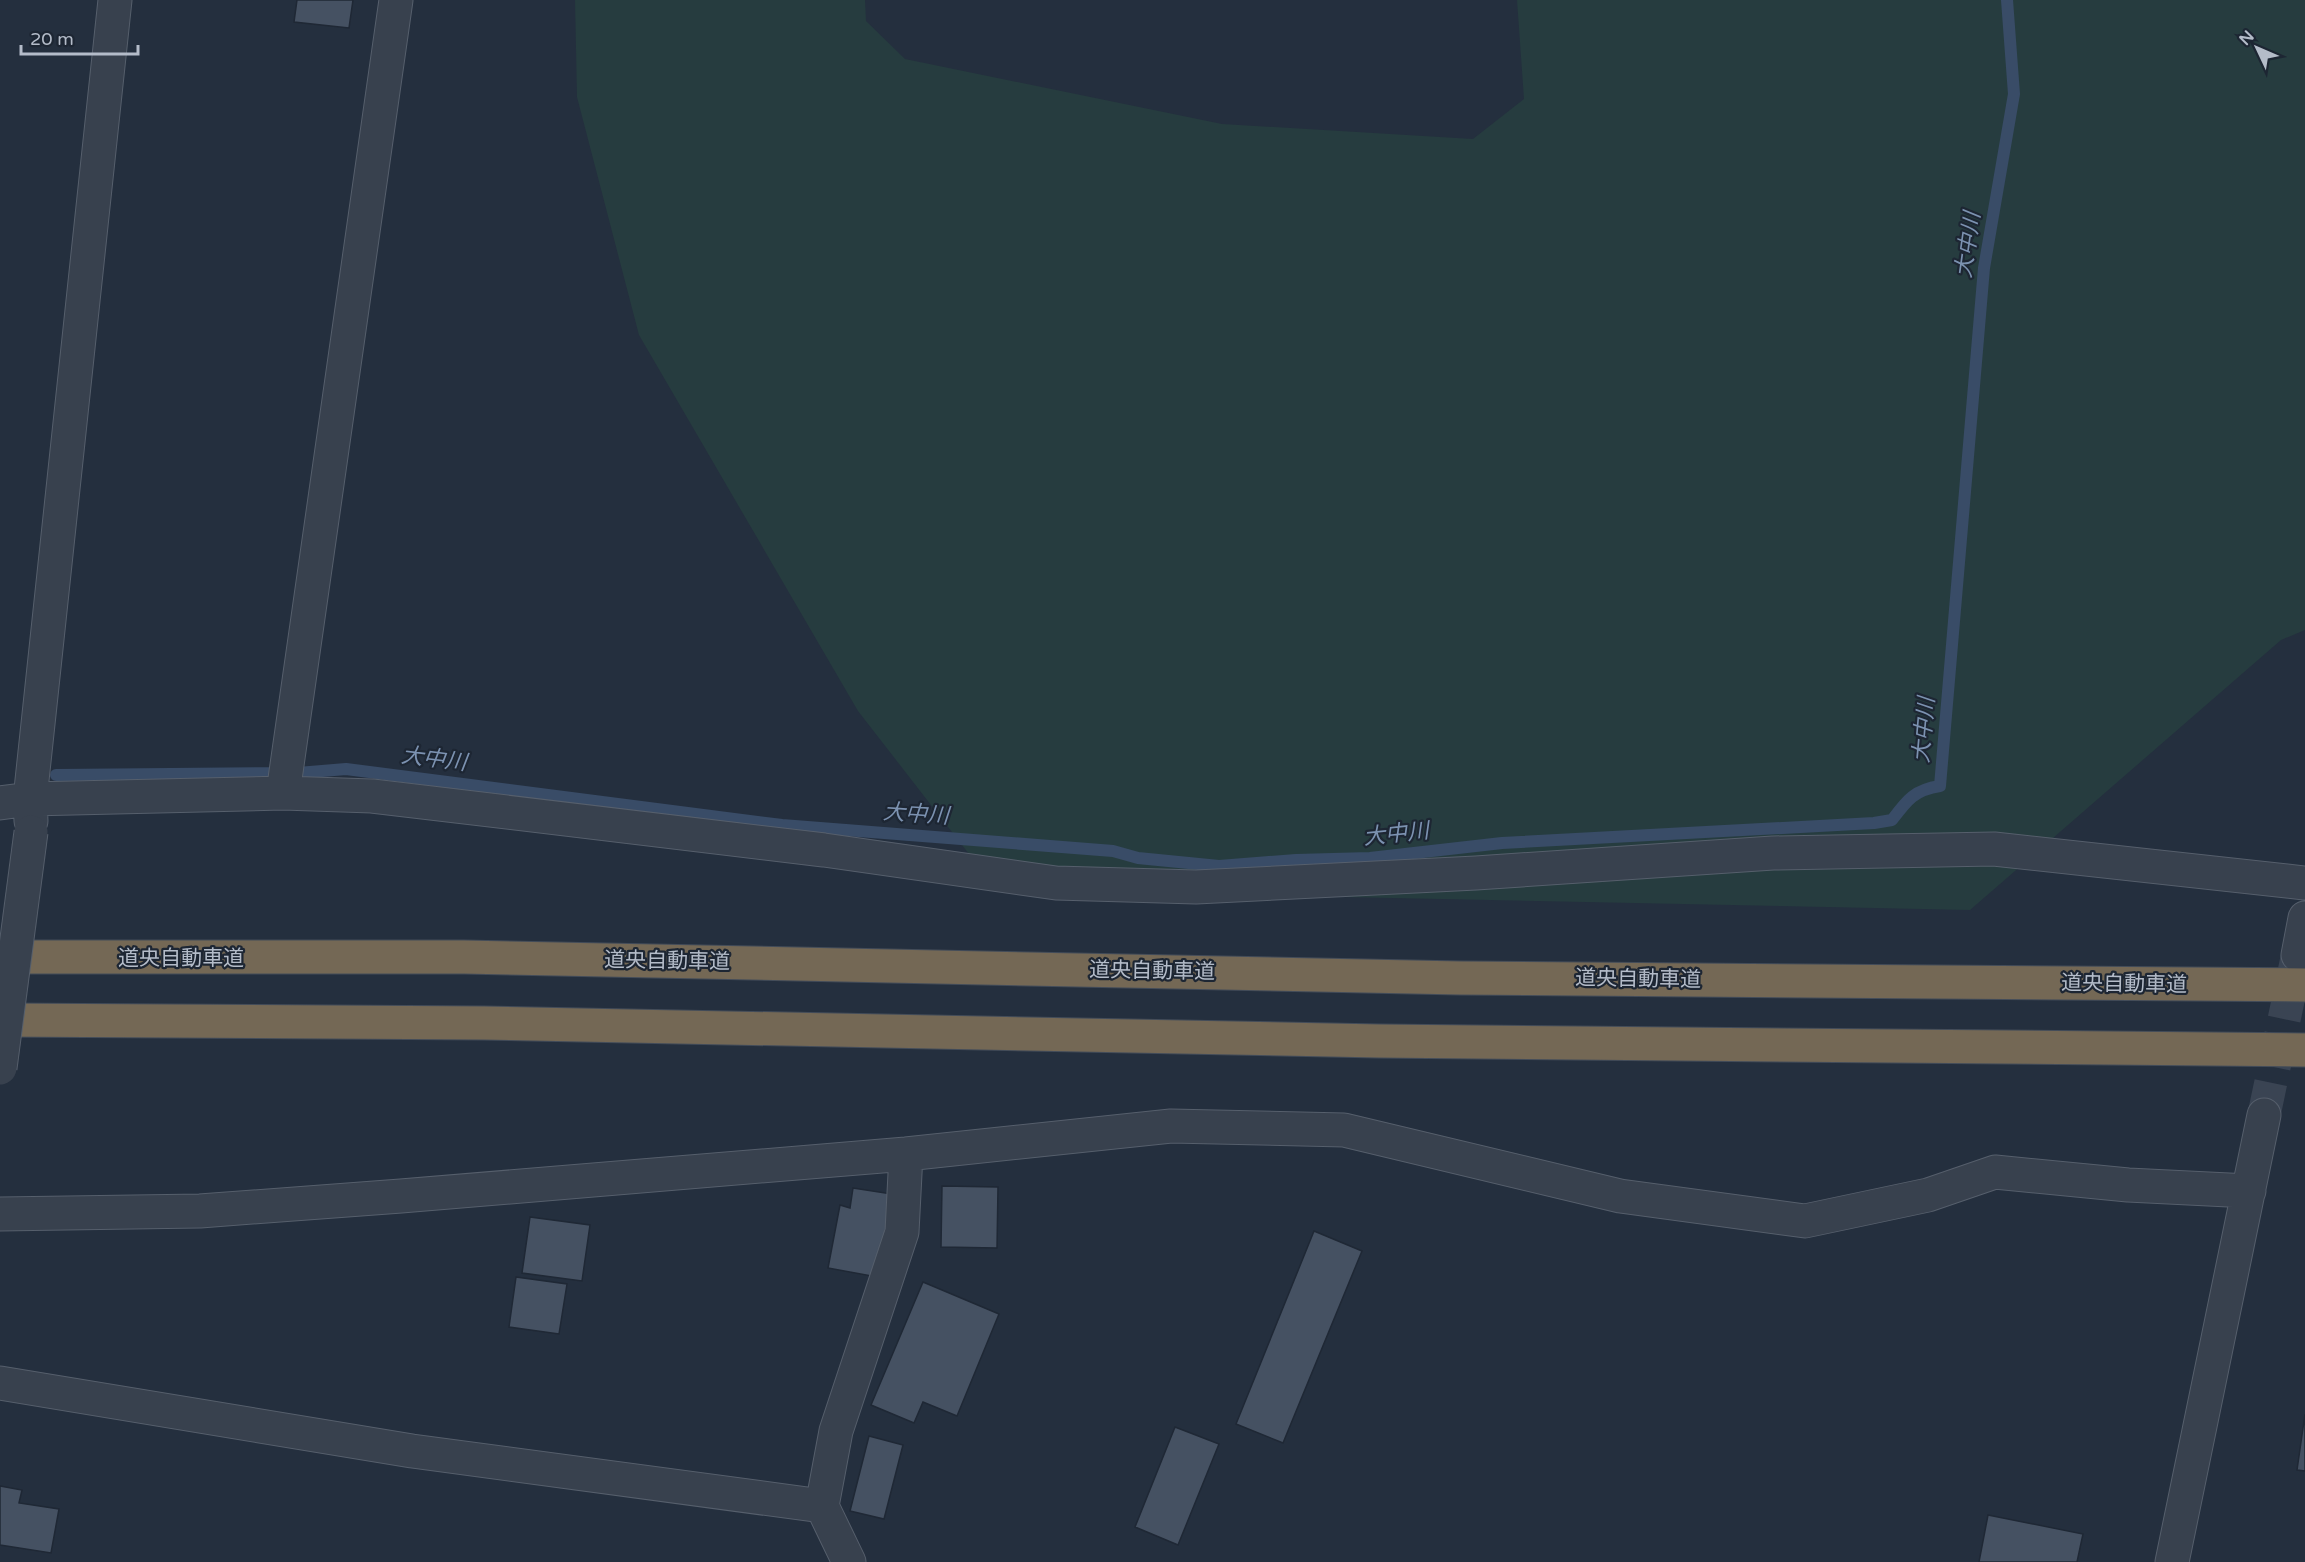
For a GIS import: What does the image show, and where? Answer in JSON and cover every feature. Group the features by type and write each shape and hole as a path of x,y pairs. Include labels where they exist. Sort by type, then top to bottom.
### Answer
{"highway":[{"name":"道央自動車道","path":"0,957 464,957 1448,977 2301,970"},
{"path":"0,1020 484,1023 1379,1041 2305,1050"}],"street":[{"path":"0,1068 31,832 15,801 115,0"},
{"path":"283,793 396,0"},
{"path":"15,801 283,793 372,796 824,850 1056,883 1197,887 1476,873 1773,854 1994,849 2305,883"},
{"path":"2301,970 2305,918"},
{"path":"2172,1562 2264,1115"},
{"path":"0,1214 211,1210 906,1154 1171,1126 1344,1130 1620,1196 1805,1221 1928,1195 1995,1172 2128,1185 2249,1191"},
{"path":"849,1562 822,1506 836,1431 902,1232 906,1154"},
{"path":"0,1383 412,1451 822,1506"}],"green space":[{"path":"575,0 865,0 866,21 905,59 1222,124 1473,139 1524,99 1517,0 2305,0 2305,630 2281,640 1970,910 1151,893 976,863 858,711 639,335 577,97"}],"building":[{"path":"297,0 353,0 349,28 294,22"},
{"path":"942,1186 998,1187 997,1248 941,1247"},
{"path":"853,1188 892,1194 877,1277 828,1268 840,1205 850,1208"},
{"path":"530,1217 590,1225 582,1281 522,1273"},
{"path":"1314,1231 1362,1251 1283,1443 1236,1424"},
{"path":"516,1277 567,1284 559,1334 509,1327"},
{"path":"923,1282 999,1314 957,1416 923,1402 914,1423 871,1405"},
{"path":"2305,1414 2305,1471 2297,1470"},
{"path":"1175,1427 1219,1444 1178,1545 1135,1527"},
{"path":"869,1436 903,1445 884,1519 850,1511"},
{"path":"0,1486 22,1490 19,1503 59,1509 51,1553 0,1545"},
{"path":"1988,1515 2083,1534 2077,1562 1979,1562"}],"waterway":[{"name":"大中川","path":"56,775 298,773 346,769 782,825 1113,851 1138,858 1219,866 1296,860 1370,858 1502,843 1874,823 1892,820 1917,793 1940,786 1984,268 2014,94 2007,0"}],"tunnel":[{"path":"2264,1115 2297,958"}]}
